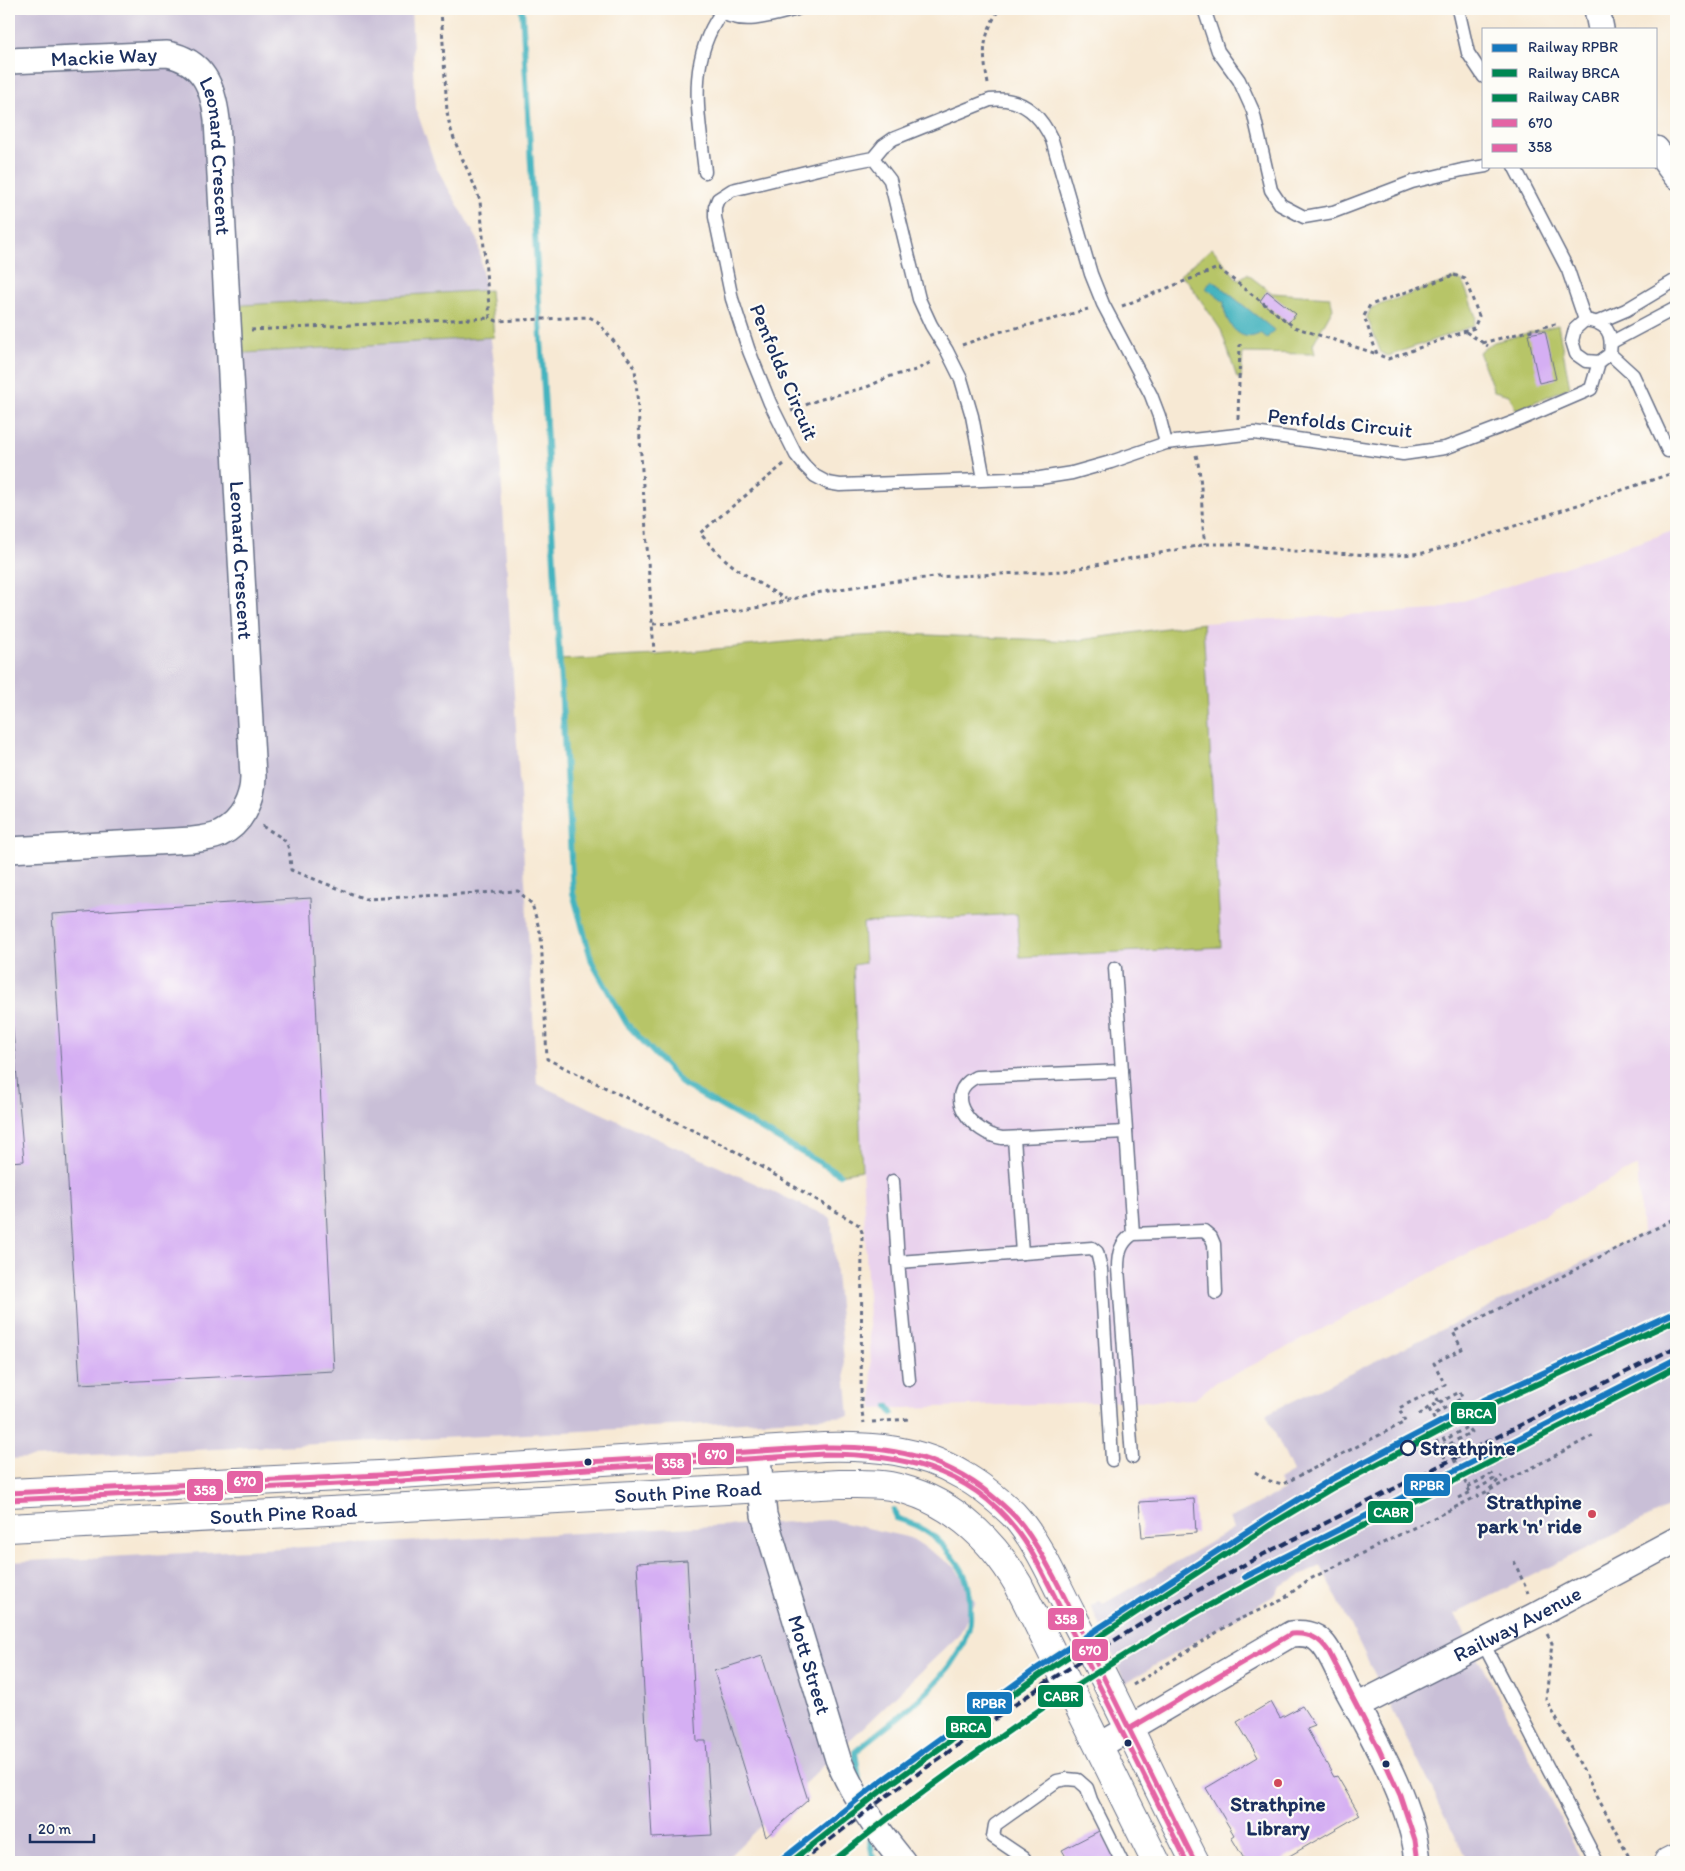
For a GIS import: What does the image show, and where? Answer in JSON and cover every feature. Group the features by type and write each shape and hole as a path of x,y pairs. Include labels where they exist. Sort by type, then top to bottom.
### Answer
{"highway":[{"name":"South Pine Road","path":"9,1493 400,1474 757,1451 865,1446 899,1451 943,1465 962,1474 1014,1515 1031,1540 1088,1645 1195,1862"},
{"name":"South Pine Road","path":"9,1528 760,1488 867,1484 889,1486 911,1492 931,1500 968,1522 983,1535 1001,1558 1018,1584 1156,1862"},
{"path":"1668,1862 1676,1858"}],"street":[{"path":"1597,9 1601,28"},
{"name":"Mackie Way","path":"9,61 157,53 178,56 195,67"},
{"name":"Leonard Crescent","path":"9,850 211,837 228,830 242,814 249,801 253,778 218,120 210,86 195,67"},
{"path":"1658,152 1676,178"},
{"name":"Mott Street","path":"757,1451 764,1515 838,1760 853,1793 880,1834 903,1862"},
{"name":"Railway Avenue","path":"1356,1706 1538,1614 1676,1540"},
{"path":"1099,1746 1291,1634 1312,1635 1322,1643 1402,1798 1410,1823 1418,1862"}],"lane":[{"path":"705,172 697,94 698,73 704,45 718,11 739,19 763,18 797,9"},
{"path":"1204,9 1218,50 1239,80 1253,111 1271,190 1280,205 1304,217 1333,212 1412,182 1482,167"},
{"path":"1458,9 1468,53 1482,74"},
{"path":"984,479 972,416 961,379 919,299 890,180 873,158 883,146 893,139 990,100 1000,99 1024,106 1044,124 1052,140 1091,274 1107,312 1151,395 1166,442"},
{"name":"Penfolds Circuit","path":"873,158 822,168 732,190 718,199 715,207 715,217 732,300 749,351 770,404 796,455 815,476 828,483 840,485 1040,478 1072,473 1111,462 1166,442 1254,433 1404,454 1445,448 1519,420 1591,389 1607,353"},
{"path":"1515,168 1568,270 1588,318 1607,330 1607,353"},
{"path":"1676,280 1626,310 1588,318 1575,329 1572,342 1576,354 1586,361 1607,353 1636,328 1676,308"},
{"path":"1607,353 1634,374 1668,451"},
{"path":"1115,968 1132,1234"},
{"path":"1122,1071 976,1077 968,1081 960,1091 960,1104 965,1114 980,1130 992,1137 1014,1138 1126,1132"},
{"path":"1014,1138 1022,1253"},
{"path":"893,1181 908,1380"},
{"path":"1132,1457 1118,1253 1125,1240 1132,1234 1204,1231 1211,1237 1214,1244 1216,1292"},
{"path":"898,1262 1092,1248 1097,1252 1101,1269 1112,1460"},
{"path":"1097,1252 1111,1250 1118,1253"},
{"path":"1482,1641 1597,1862"},
{"path":"1024,1858 994,1838 995,1825 1057,1781 1067,1779 1078,1780 1087,1788 1091,1800 1122,1862"}],"path":[{"path":"441,9 449,129 480,201 490,318"},
{"path":"990,100 983,56 987,33 999,9"},
{"path":"1107,312 1218,268 1294,327 1388,359 1474,328 1479,316 1465,279 1454,274 1370,305 1364,316 1377,354"},
{"path":"228,332 490,318 497,321 581,316 597,321 635,369 654,652"},
{"path":"1482,344 1561,322 1588,318"},
{"path":"1466,332 1482,344 1488,346"},
{"path":"1238,435 1240,344"},
{"path":"1192,440 1201,473 1204,544"},
{"path":"787,600 735,569 714,550 700,533 769,475 796,455"},
{"path":"653,624 675,623 871,584 935,577 1064,571 1204,544 1237,544 1294,551 1363,554 1402,555 1423,553 1468,542 1676,472"},
{"path":"242,814 283,838 290,846 291,870 365,899 518,891 532,904 541,935 547,1059 731,1149 859,1225 862,1232 861,1407 864,1423"},
{"path":"1255,1472 1270,1481 1283,1484 1405,1422 1399,1408 1445,1385 1434,1363 1462,1349 1453,1332 1676,1218"},
{"path":"1433,1391 1439,1402"},
{"path":"1432,1415 1462,1398 1460,1392 1439,1402 1419,1415 1430,1409 1432,1415 1471,1493 1460,1498"},
{"path":"871,1422 909,1419"},
{"path":"1467,1427 1471,1432 1441,1449 1435,1449 1467,1427"},
{"path":"1433,1433 1445,1458"},
{"path":"1133,1685 1236,1621 1282,1600 1308,1580 1488,1491 1596,1434"},
{"path":"1468,1487 1491,1474 1494,1479 1477,1489"},
{"path":"1488,1491 1502,1476"},
{"path":"1488,1491 1490,1496"},
{"path":"1514,1561 1530,1595"},
{"path":"1546,1630 1552,1643 1546,1699 1630,1859"}],"shaded area":[{"path":"9,9 411,9 416,109 436,167 478,240 495,371 537,1084 831,1218 849,1416 9,1459"},
{"path":"1676,530 1676,1217 1642,1234 1637,1166 1239,1372 1215,1382 1195,1399 873,1409 853,965 865,963 863,923 1018,914 1020,957 1221,947 1203,623 1436,610"},
{"path":"1676,1217 1676,1504 1455,1614 1583,1862 1468,1862 1321,1566 1280,1586 1275,1595 1125,1683 1091,1606 1100,1600 1103,1604 1234,1528 1229,1519 1284,1490 1279,1480 1293,1472 1266,1414"},
{"path":"831,1520 911,1538 955,1567 976,1601 959,1635 723,1862 9,1862 9,1562"}],"green space":[{"path":"1212,248 1238,280 1247,274 1272,293 1330,297 1333,308 1313,344 1315,354 1243,353 1241,378 1237,378 1221,330 1189,283 1180,275"},
{"path":"1455,278 1463,282 1476,317 1473,326 1388,356 1381,353 1367,317 1371,308"},
{"path":"490,290 494,337 230,354 227,306"},
{"path":"1558,325 1570,387 1516,410 1509,395 1494,391 1479,352 1494,342"},
{"path":"1203,623 1221,947 1020,957 1017,914 863,923 865,963 853,965 862,1170 840,1174 684,1085 627,1024 592,962 573,893 559,660 657,655 836,637 905,634 1073,641"}],"water":[{"path":"1212,280 1274,330 1267,338 1261,333 1246,336 1234,330 1226,317 1224,302 1206,288"}],"building":[{"path":"1267,291 1296,314 1288,323 1260,301"},
{"path":"1545,331 1556,379 1539,383 1528,334"},
{"path":"311,898 334,1371 80,1384 52,914"},
{"path":"9,996 24,1161 9,1162"},
{"path":"1194,1499 1196,1533 1142,1537 1139,1502"},
{"path":"687,1560 697,1741 706,1741 712,1835 652,1838 637,1563"},
{"path":"762,1656 808,1800 766,1837 714,1671"},
{"name":"Strathpine Library","path":"1271,1702 1280,1718 1302,1706 1315,1726 1307,1729 1334,1777 1337,1776 1360,1815 1279,1862 1246,1862 1231,1837 1234,1835 1206,1788 1258,1757 1237,1722"},
{"path":"1101,1830 1117,1862 1069,1862 1062,1850"}],"waterway":[{"path":"522,9 573,893 592,962 627,1024 684,1085 840,1174"},
{"path":"888,1406 892,1413"},
{"path":"859,1779 855,1752 916,1702 944,1674 964,1641 970,1622 968,1585 958,1564 931,1535 916,1525 896,1518 894,1510"},
{"path":"868,1831 873,1857 877,1862"}],"railway":[{"path":"801,1862 885,1797 1047,1682 1175,1603 1264,1554 1676,1347"}],"rail line":[{"name":"RPBR","path":"779,1862 876,1785 1036,1669 1268,1518 1330,1480 1471,1406 1676,1312"},
{"name":"BRCA","path":"791,1862 881,1791 1040,1675 1272,1524 1334,1487 1474,1413 1676,1320"},
{"name":"RPBR","path":"1245,1577 1676,1359"},
{"name":"CABR","path":"832,1862 1004,1734 1093,1675 1185,1619 1274,1571 1676,1367"}],"transit line":[{"name":"670","path":"9,1493 400,1474 824,1447 870,1448 912,1455 952,1470 972,1481 1016,1517 1033,1540 1060,1588 1195,1862"},
{"name":"358","path":"9,1500 400,1481 824,1454 878,1457 904,1461 929,1468 953,1478 975,1491 996,1507 1027,1544 1187,1862"},
{"name":"670","path":"1129,1729 1291,1634 1303,1634 1313,1637 1329,1652 1379,1749 1400,1795 1415,1840 1418,1862"}],"place":[{"name":"Strathpine","path":"1408,1448"},
{"name":"Strathpine park 'n' ride","path":"1592,1514"},
{"name":"Strathpine Library","path":"1278,1783"}]}
